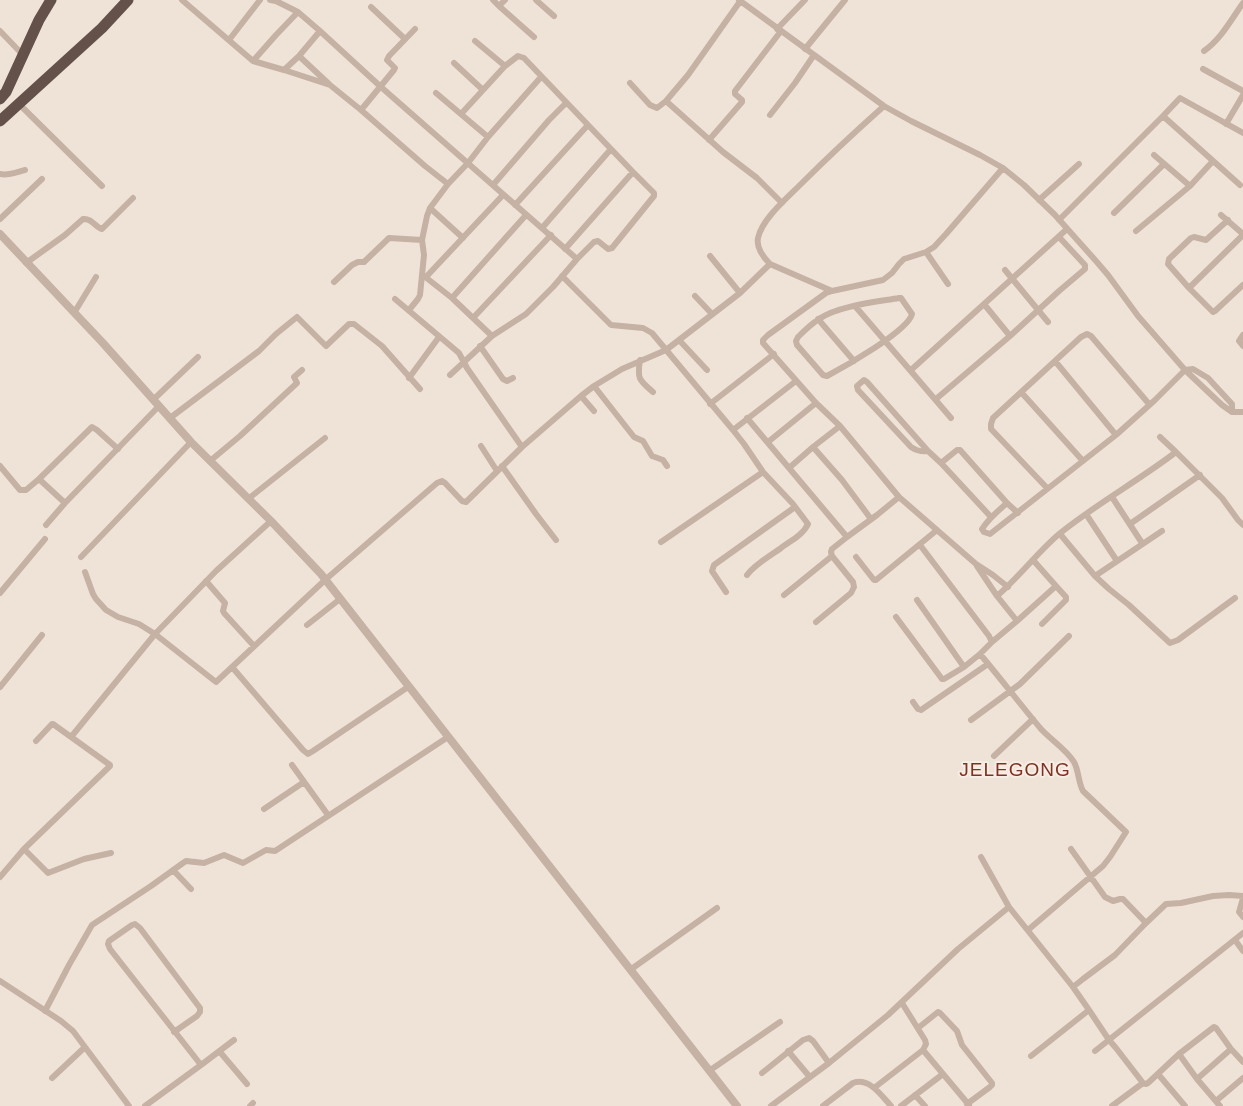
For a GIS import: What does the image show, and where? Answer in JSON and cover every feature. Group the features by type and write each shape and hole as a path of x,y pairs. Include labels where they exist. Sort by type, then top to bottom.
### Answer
{"highway":[{"path":"0,99 6,92 38,20 51,0"},
{"path":"102,28 118,0"},
{"path":"0,121 102,28 128,0"}],"street":[{"path":"182,0 253,61 330,85"},
{"path":"228,40 260,0"},
{"path":"274,0 298,12 577,259"},
{"path":"493,0 534,37"},
{"path":"499,6 505,0"},
{"path":"536,0 554,16"},
{"path":"630,83 654,107 656,108 666,101 688,75 740,0 884,106 980,155 1003,168 1024,185 1108,275 1138,316 1185,370 1232,412 1243,412"},
{"path":"709,140 742,102 735,91 779,30 805,0"},
{"path":"806,48 845,0"},
{"path":"1204,51 1218,38 1243,3"},
{"path":"371,7 405,40"},
{"path":"253,61 298,12"},
{"path":"361,110 395,68 387,60 388,58 415,29"},
{"path":"0,31 23,55"},
{"path":"284,70 299,56 320,31"},
{"path":"475,41 505,66"},
{"path":"770,115 796,83 814,55"},
{"path":"299,56 330,85 448,184"},
{"path":"450,375 492,336 526,314 596,241 608,249 612,248 652,199 654,193 520,56 505,66 462,114"},
{"path":"454,63 483,90"},
{"path":"1203,69 1243,93 1226,124"},
{"path":"410,310 420,295 424,275 422,240 430,208 488,136 542,77"},
{"path":"436,93 488,136"},
{"path":"1058,220 1178,99 1181,98 1243,132"},
{"path":"666,101 709,140 756,178 782,203"},
{"path":"494,185 549,120 566,103"},
{"path":"19,104 102,186"},
{"path":"832,290 770,264 759,250 758,239 765,222 782,203 822,162 884,106"},
{"path":"1163,116 1240,185"},
{"path":"515,205 588,125"},
{"path":"542,228 611,148"},
{"path":"1154,155 1190,186"},
{"path":"1136,231 1190,186 1213,161"},
{"path":"1039,200 1079,164"},
{"path":"1114,213 1164,164"},
{"path":"1003,168 934,247 926,252 904,259 883,280 832,290 826,293 763,340 796,381 840,426 899,497 976,564 1008,587"},
{"path":"0,174 25,170"},
{"path":"565,249 632,172"},
{"path":"0,219 42,179"},
{"path":"424,275 463,238 503,195"},
{"path":"26,263 55,243 83,218 88,219 102,229 133,198"},
{"path":"430,208 463,238"},
{"path":"452,298 526,215"},
{"path":"1189,288 1243,234 1221,215"},
{"path":"1228,220 1206,240 1191,238 1169,259 1168,264 1214,312 1243,285"},
{"path":"911,370 1067,229"},
{"path":"0,234 102,342 192,442 321,574 736,1106"},
{"path":"473,318 551,236"},
{"path":"936,399 1010,336 1086,267 1059,237"},
{"path":"334,282 352,265 364,262 389,238 422,240"},
{"path":"926,252 948,284"},
{"path":"710,256 740,293"},
{"path":"85,572 93,594 103,608 155,634 215,682 218,681 325,580 438,483 445,482 464,503 499,468 581,396 622,369 666,350 740,293 770,264"},
{"path":"1004,270 1048,322"},
{"path":"424,275 452,298 492,336"},
{"path":"562,276 611,325 644,328 652,333 733,430 762,472 795,507 808,524 806,529 747,575"},
{"path":"74,313 96,277"},
{"path":"695,296 712,314"},
{"path":"901,298 912,314 912,317 885,340 854,361 827,376 823,375 797,345 796,341 818,319 828,313 855,306 901,298"},
{"path":"395,299 458,353 522,447"},
{"path":"984,304 1010,336"},
{"path":"855,306 951,418"},
{"path":"170,418 259,351 297,317 326,346 349,324 354,324 382,346 420,389"},
{"path":"818,319 854,361"},
{"path":"1047,488 991,429 991,424 993,418 1081,337 1087,334 1091,336 1149,404"},
{"path":"1243,334 1239,341 1243,346"},
{"path":"409,378 439,337"},
{"path":"679,340 707,370"},
{"path":"480,346 503,379 507,381 513,378"},
{"path":"710,404 774,354"},
{"path":"154,399 198,357"},
{"path":"640,360 638,373 642,382 653,392"},
{"path":"1055,361 1116,435"},
{"path":"210,461 297,383 294,378 302,370"},
{"path":"1007,503 991,517 982,529 984,532 990,534 1116,435 1185,370"},
{"path":"928,451 917,451 858,390 857,386 864,380 866,381 928,451 991,517"},
{"path":"733,430 796,381"},
{"path":"594,386 634,437 643,441 651,454 655,458 663,460 667,466"},
{"path":"1021,392 1083,461"},
{"path":"581,396 594,411"},
{"path":"768,442 816,403"},
{"path":"46,525 159,406"},
{"path":"886,420 894,412"},
{"path":"747,418 847,536"},
{"path":"789,468 840,426"},
{"path":"0,466 20,490 26,490 92,427 118,449"},
{"path":"1160,437 1222,498 1243,525"},
{"path":"248,499 325,438"},
{"path":"81,557 192,442"},
{"path":"481,446 556,540"},
{"path":"813,447 842,480 871,519"},
{"path":"941,463 957,450 960,450 1007,503 1018,512"},
{"path":"997,596 1060,534 1176,452"},
{"path":"661,542 762,472"},
{"path":"1130,524 1200,475"},
{"path":"39,479 65,503"},
{"path":"816,622 851,593 854,587 853,582 832,556 832,549 899,497"},
{"path":"1112,497 1142,543"},
{"path":"726,592 712,571 714,565 795,507"},
{"path":"1086,514 1116,561"},
{"path":"71,737 155,634 206,581 271,521"},
{"path":"856,557 875,581 937,530"},
{"path":"1095,576 1162,531"},
{"path":"1060,534 1095,576 1170,644 1235,598"},
{"path":"0,593 45,539"},
{"path":"920,545 992,642"},
{"path":"784,595 832,556"},
{"path":"1033,560 1066,597 1066,600 1042,624"},
{"path":"976,564 997,596 1017,621"},
{"path":"206,581 226,603 223,610 224,613 254,646"},
{"path":"896,617 942,679 944,679 964,667 980,654 1056,586"},
{"path":"307,625 340,599"},
{"path":"917,600 964,667"},
{"path":"0,687 42,635"},
{"path":"971,720 1011,691 1069,636"},
{"path":"980,654 1033,719 1069,755 1078,772 1083,791 1126,832 1110,857 1090,877 1028,930"},
{"path":"913,702 921,710 988,664"},
{"path":"232,667 308,754 408,686"},
{"path":"994,756 1033,719"},
{"path":"0,877 24,848 110,766 110,764 54,724 36,741"},
{"path":"45,1011 92,925 185,862 204,863 224,855 243,863 266,850 275,851 448,737"},
{"path":"292,765 328,815"},
{"path":"264,809 304,782"},
{"path":"24,848 48,874 84,859 110,853"},
{"path":"1072,849 1105,897 1113,901 1123,899 1146,923"},
{"path":"980,857 1009,907 1073,987 1109,1040 1143,1083"},
{"path":"173,870 191,889"},
{"path":"1073,987 1115,955 1166,904 1181,903 1213,896 1229,895 1243,897 1239,912 1243,917"},
{"path":"771,1106 883,1020 958,949 1009,907"},
{"path":"630,970 717,908"},
{"path":"174,1032 197,1016 200,1008 140,928 132,924 108,941 108,944 174,1032 201,1065"},
{"path":"1095,1051 1243,933"},
{"path":"1235,940 1243,951"},
{"path":"0,981 73,1031 130,1106"},
{"path":"874,1088 922,1050 926,1042 902,1003"},
{"path":"1032,1056 1089,1010"},
{"path":"918,1028 938,1012 940,1013 958,1031 962,1045 992,1082 992,1085 968,1105 922,1050"},
{"path":"709,1071 780,1022"},
{"path":"1112,1106 1143,1083 1148,1083 1211,1028 1216,1028 1243,1062"},
{"path":"762,1073 788,1051 809,1038 829,1062"},
{"path":"145,1106 234,1040"},
{"path":"52,1078 84,1047"},
{"path":"1197,1079 1231,1049"},
{"path":"788,1051 810,1076"},
{"path":"220,1052 247,1084"},
{"path":"1179,1054 1218,1104 1243,1078"},
{"path":"901,1106 943,1074"},
{"path":"1158,1074 1185,1106"},
{"path":"823,1106 852,1082 861,1081 874,1088 891,1106"},
{"path":"916,1095 925,1106"}],"district":[{"name":"JELEGONG","path":"1015,771"}]}
